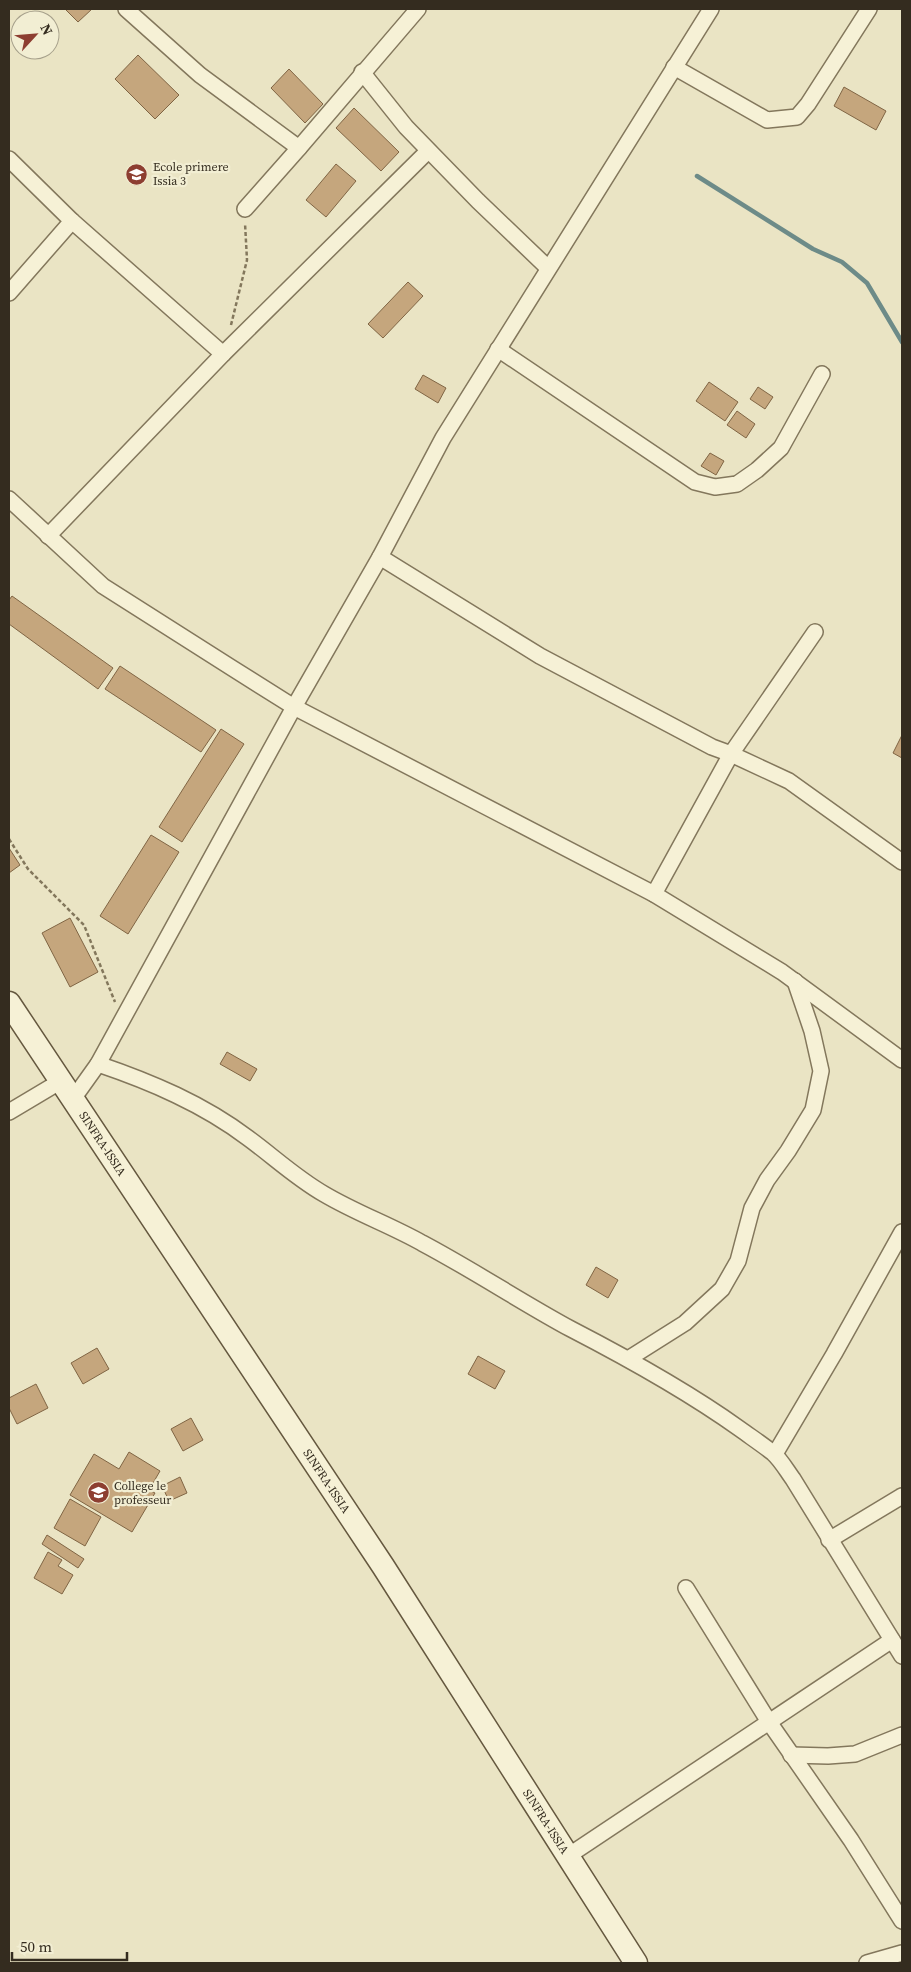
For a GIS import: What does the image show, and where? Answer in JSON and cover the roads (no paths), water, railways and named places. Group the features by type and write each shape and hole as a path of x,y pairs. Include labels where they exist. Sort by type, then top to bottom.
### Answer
{"main road":[{"name":"SINFRA-ISSIA","path":"9,1003 372,1550 637,1962"}],"street":[{"path":"126,9 200,75 299,148"},
{"path":"244,209 418,9"},
{"path":"9,1112 67,1090 98,1064 294,707 380,557 443,438 711,9"},
{"path":"674,67 767,120 797,117 808,104 869,9"},
{"path":"362,72 428,151 548,268"},
{"path":"48,536 223,354 428,151"},
{"path":"9,159 72,221 223,354"},
{"path":"9,293 72,221"},
{"path":"498,349 695,482 714,487 736,484 757,470 781,448 822,374"},
{"path":"9,500 103,586 294,707 654,894 795,981 902,1060"},
{"path":"380,557 540,656 712,747 732,754 789,781 902,862"},
{"path":"654,894 732,754 815,632"},
{"path":"628,1359 685,1323 722,1289 738,1262 752,1208 767,1180 788,1152 813,1110 821,1070 812,1031 795,981"},
{"path":"98,1064 146,1081 192,1103 249,1138 286,1170 322,1194 406,1234 464,1265 536,1310 628,1359 715,1411 775,1454 793,1479 902,1656"},
{"path":"775,1454 834,1354 902,1232"},
{"path":"830,1540 902,1496"},
{"path":"686,1588 769,1722 851,1840 902,1921"},
{"path":"568,1856 892,1640"},
{"path":"791,1755 828,1756 855,1754 902,1735"},
{"path":"867,1963 902,1952"}],"waterway":[{"path":"697,176 813,249 842,262 867,283 902,342"}],"place":[{"name":"Ecole primere Issia 3","path":"137,174"},
{"name":"College le professeur","path":"98,1493"}]}
